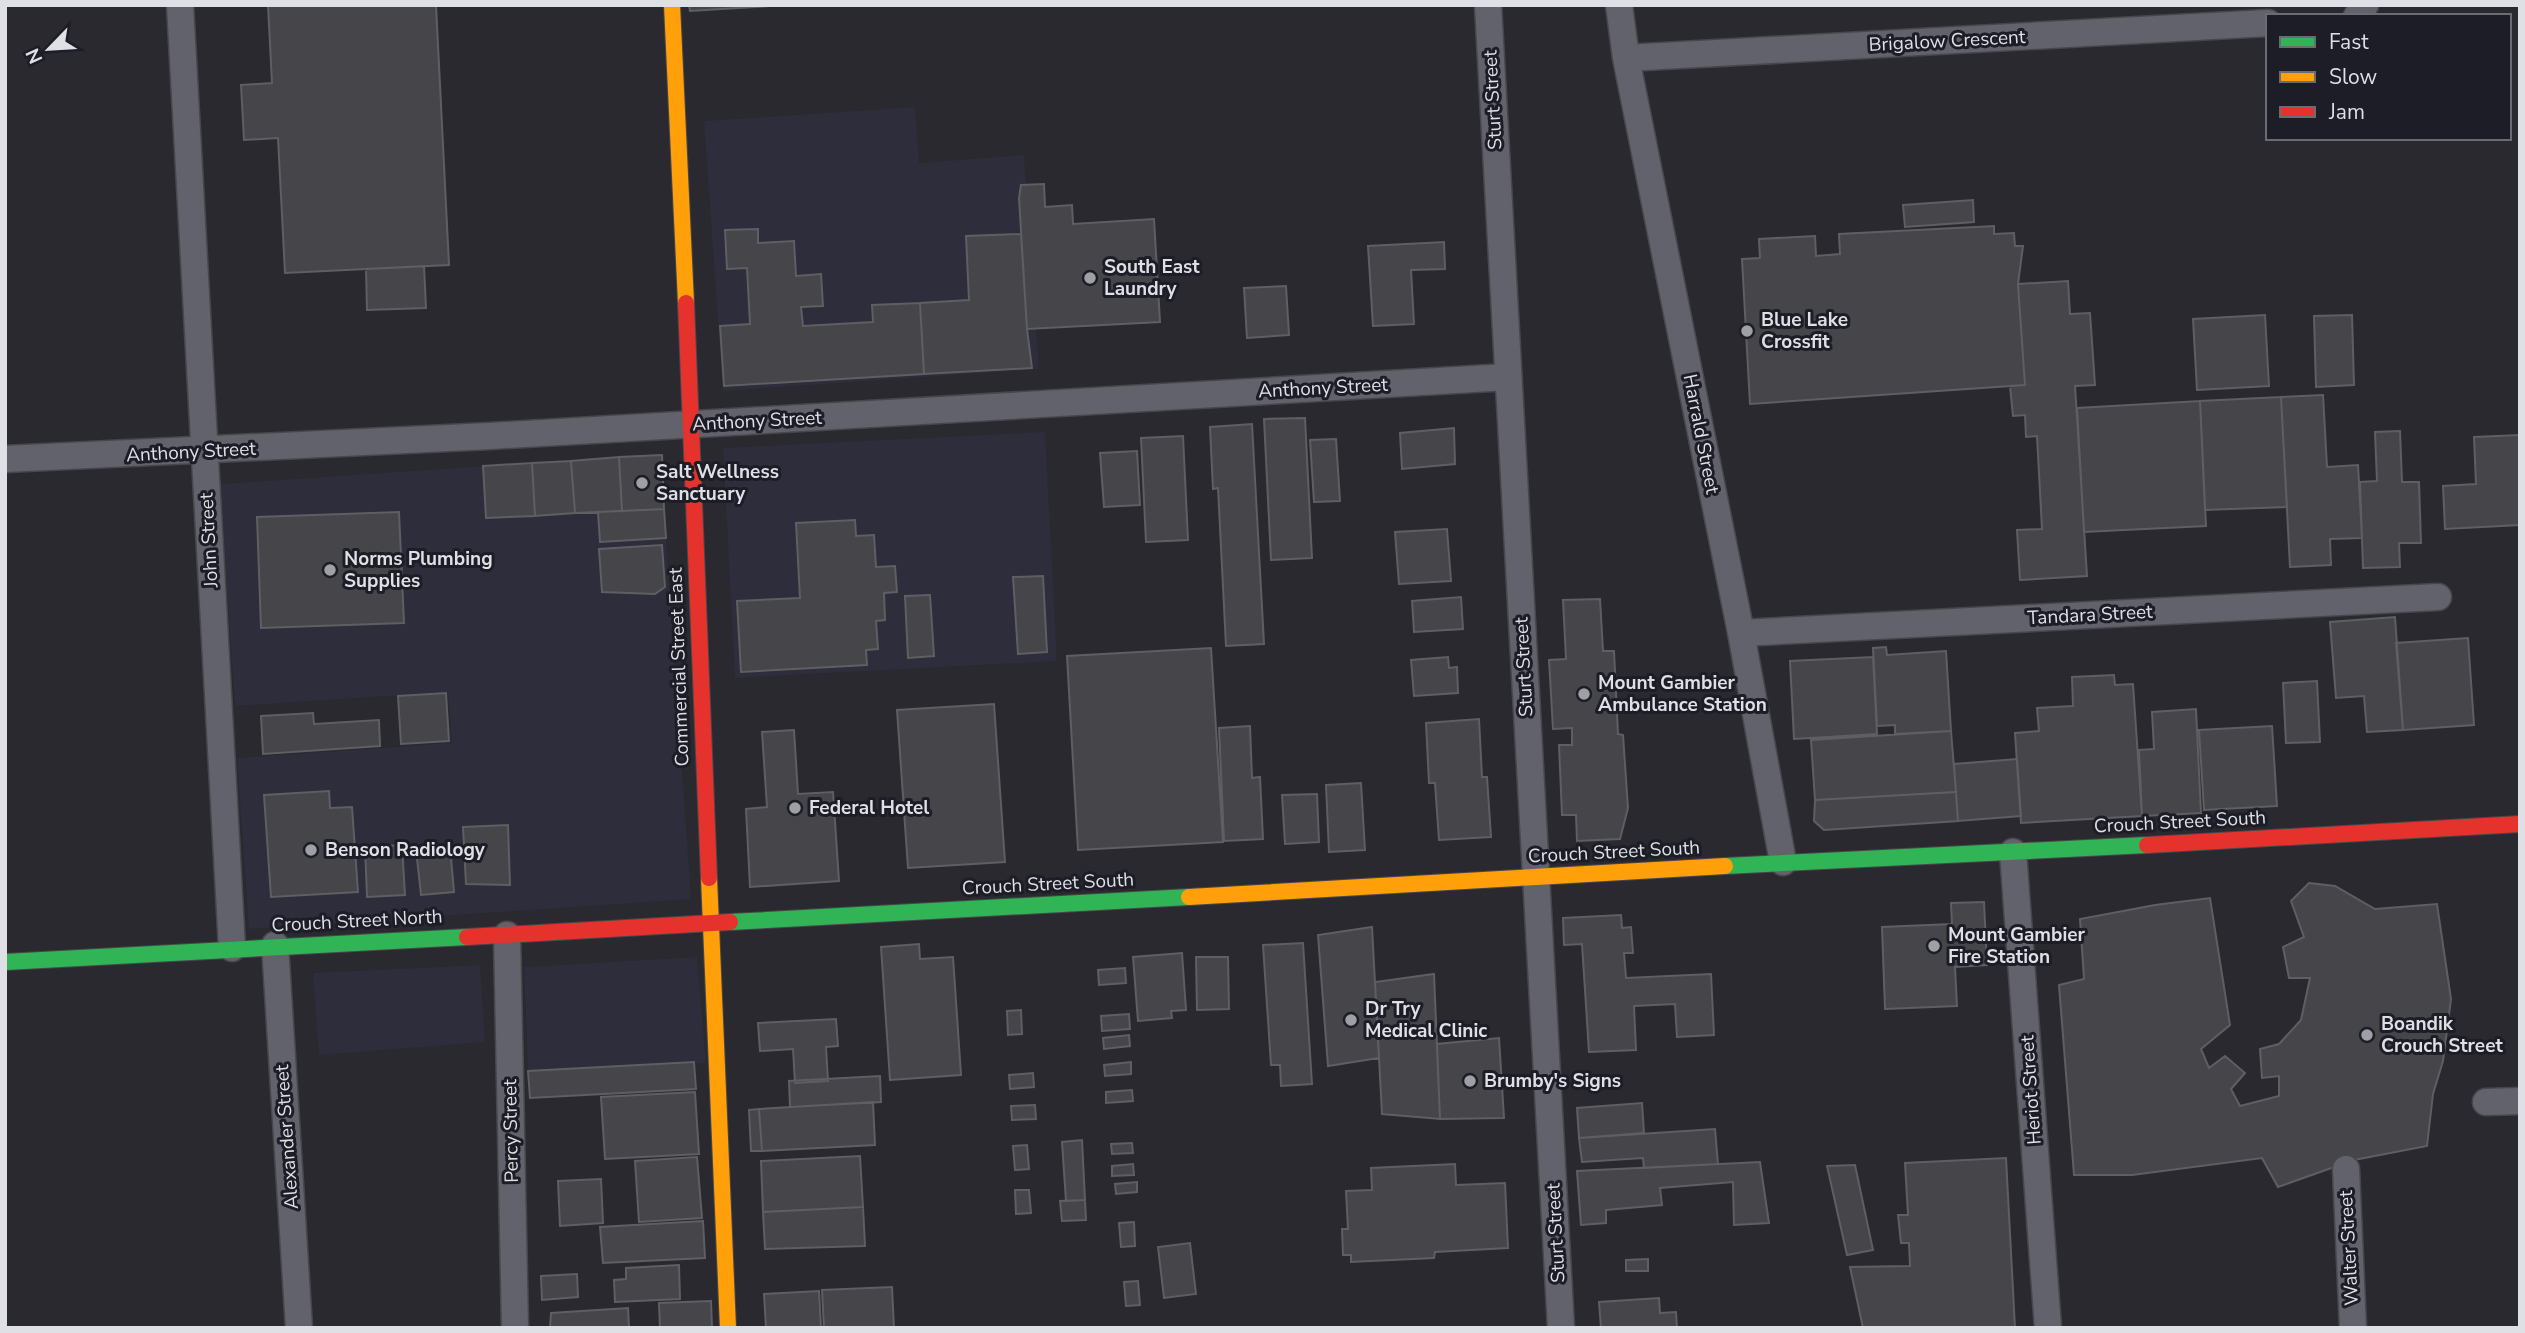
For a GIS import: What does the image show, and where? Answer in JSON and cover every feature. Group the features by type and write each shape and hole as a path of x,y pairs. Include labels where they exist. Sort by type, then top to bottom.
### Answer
{"street":[{"name":"John Street","path":"180,5 232,948"},
{"name":"Commercial Street East","path":"672,5 684,233 728,1328"},
{"name":"Sturt Street","path":"1488,5 1561,1328"},
{"name":"Harrald Street","path":"1619,5 1626,58 1741,633 1783,862"},
{"name":"Brigalow Crescent","path":"1626,58 2266,23"},
{"name":"Anthony Street","path":"5,459 204,452 1508,377"},
{"name":"Tandara Street","path":"1741,633 2438,597"},
{"name":"Crouch Street South","path":"711,923 1783,862 2520,824"},
{"name":"Heriot Street","path":"2013,852 2049,1328"},
{"name":"Crouch Street North","path":"5,961 711,923"},
{"name":"Percy Street","path":"507,935 514,1328"},
{"name":"Alexander Street","path":"275,945 299,1328"},
{"path":"2486,1102 2520,1101"},
{"name":"Walter Street","path":"2346,1169 2353,1328"}],"shaded area":[{"path":"915,107 919,163 1024,155 1039,369 723,391 704,121"},
{"path":"1045,432 1057,661 735,678 723,448"},
{"path":"660,454 691,899 249,929 237,758 452,743 448,692 235,706 220,484"},
{"path":"697,957 706,1063 528,1071 524,967"},
{"path":"480,965 485,1042 319,1055 313,973"}],"building":[{"path":"268,5 436,5 449,265 285,273 278,138 244,140 241,85 272,83"},
{"path":"689,5 786,5 690,11"},
{"name":"South East Laundry","path":"1044,184 1045,207 1072,205 1073,224 1154,219 1160,322 1027,329 1019,198 1021,185"},
{"path":"1973,200 1974,222 1905,227 1903,205"},
{"path":"1994,226 1994,234 2014,233 2015,246 2023,246 2018,284 2025,385 1750,404 1742,259 1760,258 1759,239 1815,236 1816,256 1840,254 1839,234"},
{"path":"758,229 758,243 794,241 796,276 821,274 823,306 801,307 803,326 873,322 872,305 920,303 924,374 724,386 720,326 750,324 747,268 727,269 725,230"},
{"path":"1021,234 1032,368 924,374 920,303 969,300 966,236"},
{"path":"1444,242 1445,269 1411,270 1414,324 1373,326 1368,246"},
{"path":"424,266 426,308 367,310 366,269"},
{"path":"2068,281 2070,314 2090,313 2095,385 2075,386 2087,576 2020,580 2017,530 2042,529 2037,436 2026,437 2025,415 2013,416 2010,386 2025,385 2018,284"},
{"path":"1286,286 1289,335 1247,338 1244,288"},
{"path":"2265,315 2269,386 2197,390 2193,319"},
{"path":"2352,315 2354,385 2316,387 2314,316"},
{"path":"2323,395 2327,467 2358,465 2362,538 2330,539 2331,565 2290,567 2281,397"},
{"path":"2281,397 2287,507 2205,510 2200,401"},
{"path":"2200,401 2206,526 2084,532 2077,408"},
{"path":"1305,418 1312,558 1271,560 1264,419"},
{"path":"1252,424 1264,644 1226,646 1218,488 1213,489 1210,427"},
{"path":"1454,428 1455,464 1402,469 1400,433"},
{"path":"2400,431 2402,482 2419,482 2421,543 2399,543 2400,567 2363,568 2360,482 2377,481 2375,432"},
{"path":"2520,435 2520,525 2445,529 2443,486 2476,484 2474,437"},
{"path":"1183,436 1188,540 1146,542 1141,438"},
{"path":"1336,439 1340,501 1314,502 1310,440"},
{"path":"1137,451 1140,505 1104,507 1100,453"},
{"name":"Salt Wellness Sanctuary","path":"662,455 664,509 622,511 619,457"},
{"path":"619,457 622,511 575,513 571,461"},
{"path":"571,461 575,513 535,516 532,463"},
{"path":"532,463 535,516 486,518 483,466"},
{"path":"664,509 666,538 600,542 598,512"},
{"name":"Norms Plumbing Supplies","path":"399,512 404,623 261,628 257,517"},
{"path":"855,520 856,536 874,535 876,567 895,566 897,592 884,593 885,620 876,621 878,649 866,650 867,665 741,672 737,601 800,598 796,523"},
{"path":"1447,529 1451,581 1399,584 1395,532"},
{"path":"662,545 665,587 655,594 602,592 599,549"},
{"path":"1043,576 1047,652 1018,654 1013,577"},
{"path":"930,595 934,656 908,658 905,596"},
{"path":"1461,597 1463,629 1414,632 1412,601"},
{"name":"Mount Gambier Ambulance Station","path":"1600,599 1603,651 1614,651 1618,734 1623,735 1628,808 1620,839 1577,841 1576,815 1562,815 1559,745 1572,745 1572,728 1553,729 1549,660 1566,659 1563,600"},
{"path":"2395,617 2403,730 2367,732 2364,696 2336,698 2330,622"},
{"path":"2468,638 2474,725 2403,730 2396,643"},
{"path":"1886,647 1887,655 1946,651 1951,731 1895,734 1895,725 1877,726 1873,648"},
{"path":"1211,648 1223,842 1078,850 1067,656"},
{"path":"1448,657 1449,668 1457,667 1458,693 1414,696 1411,660"},
{"path":"1873,657 1877,734 1794,739 1790,661"},
{"path":"2114,675 2115,685 2133,684 2142,816 2021,823 2015,733 2039,731 2037,708 2073,706 2072,677"},
{"path":"2317,681 2320,742 2286,743 2283,683"},
{"path":"446,693 449,741 401,744 398,696"},
{"path":"994,704 1005,862 908,868 897,710"},
{"path":"2196,709 2201,813 2142,816 2139,750 2154,749 2152,712"},
{"path":"313,713 314,724 379,720 380,746 263,754 261,716"},
{"path":"1479,719 1482,777 1487,777 1491,837 1439,840 1435,783 1429,783 1426,723"},
{"path":"1250,726 1252,778 1260,777 1263,839 1224,841 1219,728"},
{"path":"2272,726 2277,806 2204,810 2199,730"},
{"name":"Federal Hotel","path":"794,730 798,794 833,792 839,881 750,887 746,809 767,807 762,732"},
{"path":"1951,731 1956,792 1815,800 1811,740"},
{"path":"2017,759 2021,816 1958,821 1954,764"},
{"path":"1361,783 1365,850 1329,852 1326,785"},
{"name":"Benson Radiology","path":"329,791 330,808 352,807 358,892 271,897 264,795"},
{"path":"1956,792 1958,821 1824,830 1814,821 1815,800"},
{"path":"1317,794 1319,842 1285,844 1282,795"},
{"path":"508,825 510,885 466,884 463,827"},
{"path":"402,845 405,895 367,897 365,847"},
{"path":"450,846 454,892 421,895 416,849"},
{"name":"Boandik Crouch Street","path":"2309,883 2335,886 2375,909 2437,904 2451,999 2443,1061 2433,1094 2427,1146 2354,1160 2278,1187 2262,1158 2132,1175 2074,1175 2059,985 2084,979 2080,919 2210,898 2230,1025 2201,1049 2209,1068 2225,1056 2245,1073 2231,1089 2240,1106 2279,1096 2279,1076 2262,1078 2260,1049 2279,1044 2301,1020 2310,978 2289,978 2283,947 2304,937 2291,901"},
{"name":"Mount Gambier Fire Station","path":"1984,902 1987,965 1955,967 1957,1006 1885,1009 1882,927 1952,924 1951,903"},
{"path":"1621,915 1622,928 1631,927 1633,953 1624,953 1626,978 1711,974 1714,1035 1677,1037 1675,1004 1634,1006 1636,1050 1589,1052 1582,944 1564,945 1563,918"},
{"name":"Dr Try Medical Clinic","path":"1372,927 1379,1058 1328,1066 1318,935"},
{"path":"1303,943 1312,1084 1281,1086 1280,1065 1271,1065 1263,945"},
{"path":"919,944 920,959 953,957 961,1075 890,1080 881,947"},
{"path":"1182,953 1186,1010 1171,1011 1172,1018 1138,1021 1133,957"},
{"path":"1196,957 1228,957 1229,1009 1197,1010"},
{"path":"1125,968 1126,983 1099,985 1098,970"},
{"path":"1434,974 1440,1119 1382,1114 1375,982"},
{"path":"1021,1010 1022,1034 1008,1035 1007,1011"},
{"path":"1129,1014 1130,1029 1102,1031 1101,1016"},
{"path":"836,1019 838,1046 826,1047 828,1081 795,1083 793,1049 760,1051 758,1023"},
{"path":"1129,1035 1130,1046 1104,1049 1103,1038"},
{"name":"Brumby's Signs","path":"1499,1038 1504,1118 1440,1119 1437,1044"},
{"path":"694,1062 696,1089 530,1098 528,1071"},
{"path":"1131,1062 1131,1074 1105,1076 1104,1065"},
{"path":"1033,1073 1034,1087 1010,1089 1009,1075"},
{"path":"880,1076 881,1102 790,1107 789,1081"},
{"path":"1132,1090 1133,1101 1106,1103 1106,1092"},
{"path":"695,1092 699,1154 605,1159 601,1097"},
{"path":"873,1102 875,1145 762,1151 759,1109"},
{"path":"1642,1103 1644,1133 1579,1138 1577,1108"},
{"path":"1035,1105 1036,1119 1012,1120 1011,1106"},
{"path":"759,1109 762,1151 751,1151 749,1110"},
{"path":"1715,1129 1718,1164 1644,1168 1643,1158 1582,1162 1579,1138"},
{"path":"1082,1140 1085,1200 1066,1201 1062,1142"},
{"path":"1132,1143 1133,1153 1112,1154 1111,1144"},
{"path":"1027,1145 1029,1169 1015,1170 1013,1146"},
{"path":"860,1156 863,1207 763,1212 761,1161"},
{"path":"697,1157 702,1218 639,1222 635,1161"},
{"path":"2006,1158 2015,1328 1863,1328 1850,1267 1910,1266 1909,1243 1901,1243 1898,1215 1908,1215 1905,1163"},
{"path":"1760,1162 1769,1223 1734,1225 1733,1182 1660,1188 1662,1205 1606,1210 1606,1223 1581,1225 1577,1171"},
{"path":"1133,1164 1134,1175 1112,1176 1112,1166"},
{"path":"1455,1164 1456,1185 1505,1183 1508,1248 1435,1252 1434,1258 1351,1262 1351,1255 1343,1255 1342,1229 1348,1229 1346,1191 1372,1190 1371,1168"},
{"path":"1855,1165 1873,1250 1847,1255 1827,1166"},
{"path":"601,1179 603,1223 560,1226 558,1181"},
{"path":"1137,1182 1137,1192 1116,1194 1115,1184"},
{"path":"1015,1190 1029,1190 1031,1213 1016,1214"},
{"path":"1085,1200 1086,1220 1062,1221 1060,1201"},
{"path":"863,1207 865,1246 765,1249 763,1212"},
{"path":"703,1221 705,1258 603,1263 600,1227"},
{"path":"1134,1222 1135,1246 1121,1247 1119,1223"},
{"path":"1190,1243 1196,1294 1164,1298 1158,1247"},
{"path":"1648,1259 1648,1271 1626,1271 1626,1260"},
{"path":"679,1265 680,1299 615,1302 614,1280 626,1279 626,1268"},
{"path":"577,1274 578,1297 542,1300 541,1276"},
{"path":"1138,1281 1140,1305 1126,1306 1124,1282"},
{"path":"892,1287 894,1328 824,1328 822,1290"},
{"path":"819,1291 821,1328 766,1328 764,1294"},
{"path":"1659,1298 1660,1313 1676,1312 1677,1328 1601,1328 1599,1302"},
{"path":"711,1301 712,1328 660,1328 659,1303"},
{"path":"628,1308 629,1328 550,1328 551,1313"}],"traffic: fast":[{"path":"1725,866 2147,845"},
{"path":"730,922 1189,897"},
{"path":"5,962 467,937"}],"traffic: slow":[{"path":"672,5 686,303"},
{"path":"1189,897 1725,866"},
{"path":"709,878 728,1328"}],"traffic: jam":[{"path":"686,303 709,878"},
{"path":"2147,845 2520,824"},
{"path":"467,937 730,922"}],"place":[{"name":"South East Laundry","path":"1090,278"},
{"name":"Blue Lake Crossfit","path":"1747,331"},
{"name":"Salt Wellness Sanctuary","path":"642,483"},
{"name":"Norms Plumbing Supplies","path":"330,570"},
{"name":"Mount Gambier Ambulance Station","path":"1584,694"},
{"name":"Federal Hotel","path":"795,808"},
{"name":"Benson Radiology","path":"311,850"},
{"name":"Mount Gambier Fire Station","path":"1934,946"},
{"name":"Dr Try Medical Clinic","path":"1351,1020"},
{"name":"Boandik Crouch Street","path":"2367,1035"},
{"name":"Brumby's Signs","path":"1470,1081"}]}
